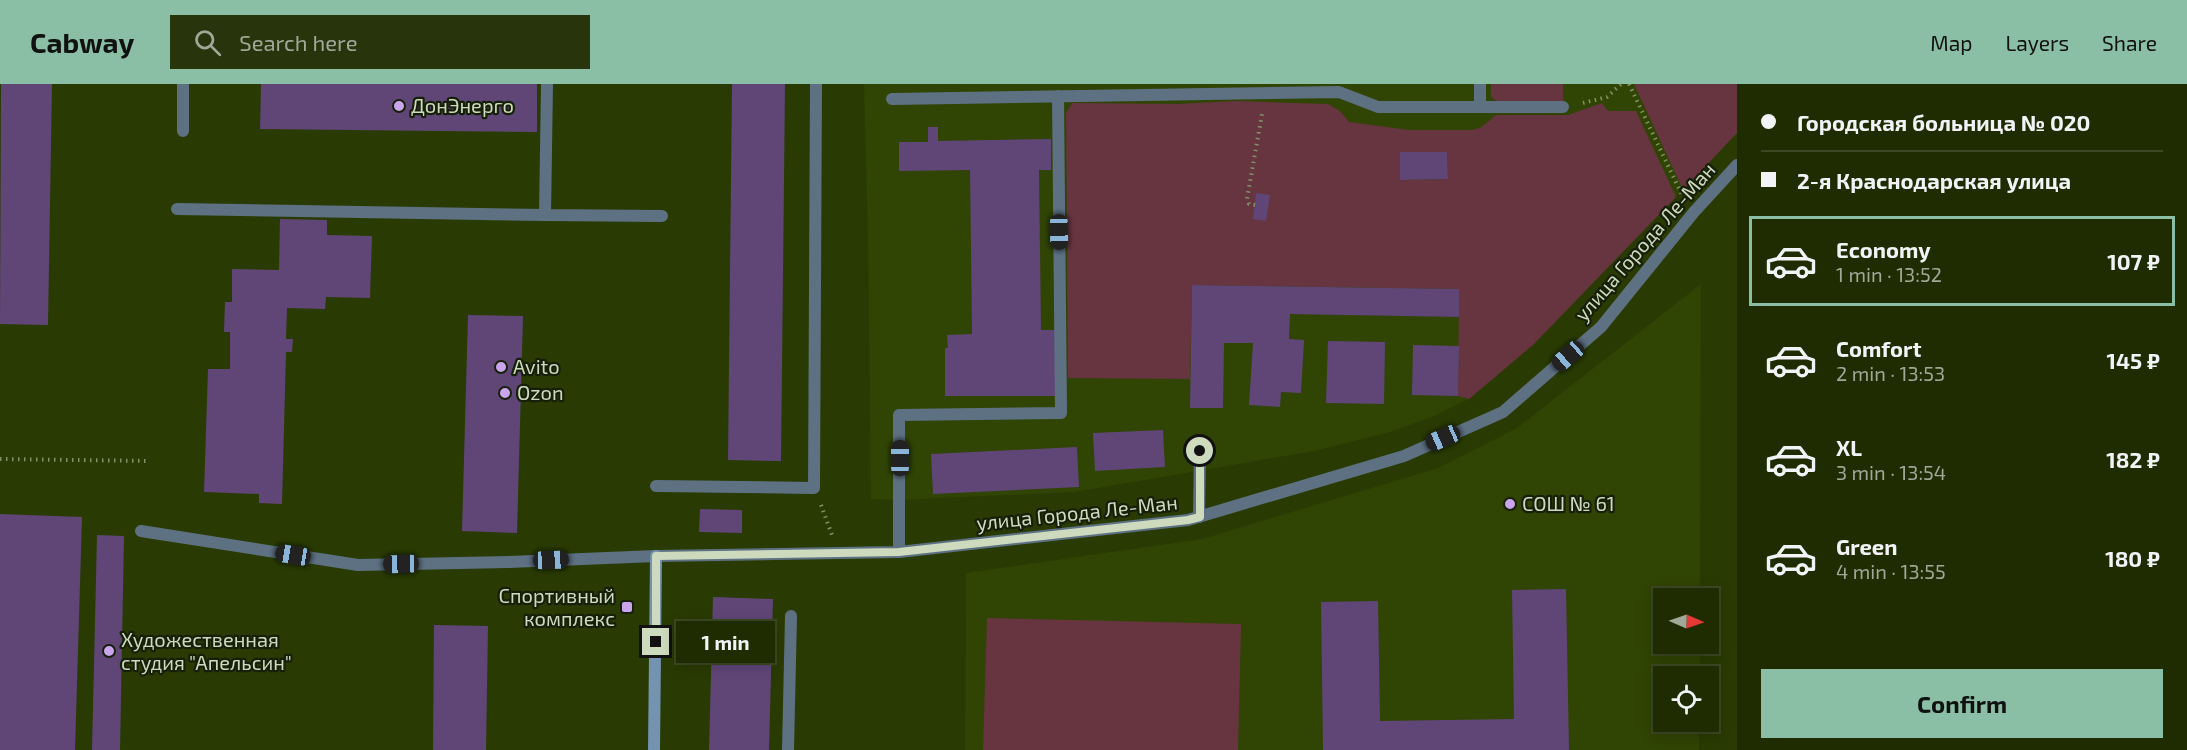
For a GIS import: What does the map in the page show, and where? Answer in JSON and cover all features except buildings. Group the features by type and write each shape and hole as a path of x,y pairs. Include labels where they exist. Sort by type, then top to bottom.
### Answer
{"street":[{"path":"183,84 183,130"},
{"path":"545,214 547,84"},
{"path":"656,486 814,488 816,84"},
{"path":"1480,84 1480,107"},
{"path":"892,99 1040,90 1058,96 1266,93 1281,88 1339,92 1378,108 1563,107"},
{"path":"899,552 900,416 1061,413 1058,96"},
{"name":"улица Города Ле-Ман","path":"141,531 358,565 656,556 899,552 1188,520 1404,456 1503,412 1601,327 1694,212 1737,165"},
{"path":"177,209 663,216"},
{"path":"1200,451 1200,517"},
{"path":"654,750 656,556"},
{"path":"788,750 791,616"}],"path":[{"path":"1563,107 1607,98 1621,84"},
{"path":"1629,84 1680,193 1694,212"},
{"path":"1255,205 1249,204 1247,200 1266,93"},
{"path":"0,459 150,461"},
{"path":"814,488 839,554"}],"shaded area":[{"path":"864,84 1737,84 1737,133 1534,344 1469,399 1432,417 1390,432 1314,451 1075,492 900,500 871,499"},
{"path":"1491,84 1563,84 1563,103 1500,103 1491,97"},
{"path":"1634,84 1737,84 1737,133 1683,190"},
{"path":"1235,101 1328,104 1340,111 1349,122 1409,130 1471,130 1480,128 1496,115 1568,115 1602,103 1608,111 1636,111 1676,197 1534,344 1469,399 1458,396 1459,289 1192,285 1190,379 1068,378 1066,113 1072,103 1177,104","holes":["1401,152 1447,152 1448,179 1401,180"]},
{"name":"СОШ № 61","path":"1701,284 1700,588 1653,588 1653,654 1700,654 1700,666 1653,666 1653,732 1699,732 1699,750 965,750 966,573 1202,539 1438,468 1517,428"},
{"path":"987,618 1241,624 1238,750 983,750"}],"place":[{"name":"ДонЭнерго","path":"399,106"},
{"name":"Avito","path":"501,367"},
{"name":"Ozon","path":"505,393"},
{"name":"СОШ № 61","path":"1510,504"},
{"name":"Спортивный комплекс","path":"627,607"},
{"name":"Художественная студия \"Апельсин\"","path":"109,651"}],"route":[{"path":"656,642 656,556 899,552 1188,520 1200,517 1200,451"}]}
